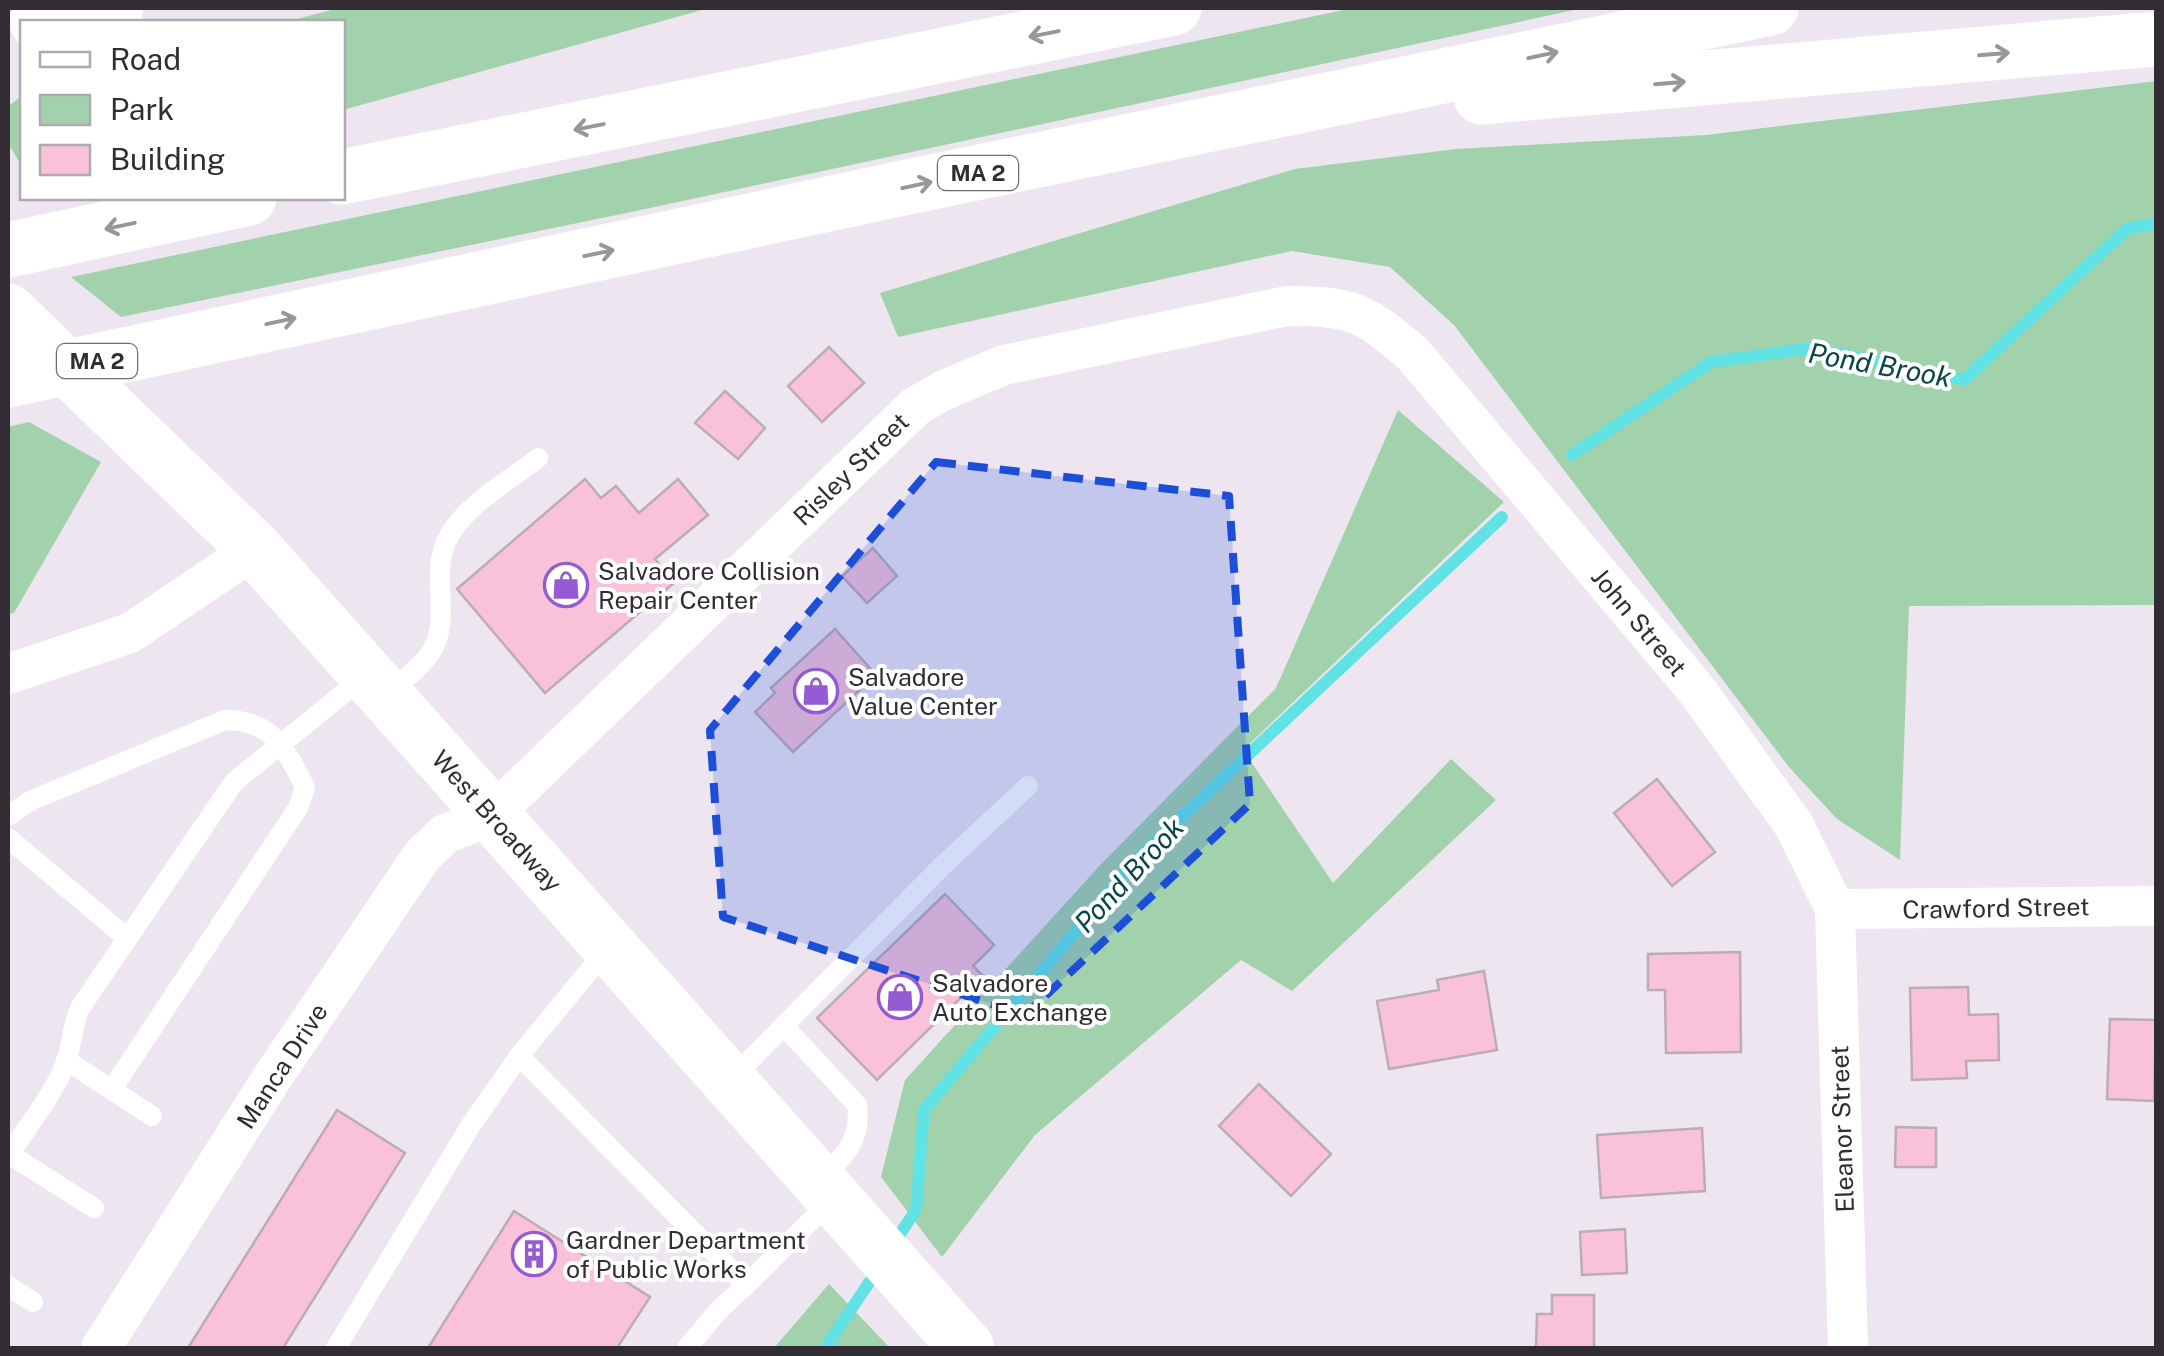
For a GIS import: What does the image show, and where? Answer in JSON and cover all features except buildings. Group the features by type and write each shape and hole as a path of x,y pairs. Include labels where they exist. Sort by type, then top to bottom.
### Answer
{"main road":[{"path":"49,20 116,8"},
{"path":"652,114 1004,8"},
{"path":"345,176 1174,8"},
{"name":"MA 2","path":"8,380 1770,8"},
{"path":"1259,114 1677,83 2156,39"},
{"path":"33,245 240,200"},
{"name":"West Broadway","path":"8,311 255,549 968,1348"}],"street":[{"name":"Risley Street","path":"492,815 896,424 916,406 944,390 1004,364 1287,306 1325,306 1358,314 1374,321 1413,354"},
{"name":"John Street","path":"1413,354 1695,688 1794,825 1835,909"},
{"path":"8,674 130,633 255,549"},
{"name":"Manca Drive","path":"102,1348 272,1078 422,856 444,834 492,815"},
{"name":"Crawford Street","path":"1835,909 2156,906"},
{"name":"Eleanor Street","path":"1835,909 1848,1348"}],"lane":[{"path":"94,1208 8,1155 57,1081 80,1008 234,782 279,743 429,657 438,640 441,558 454,528 538,458"},
{"path":"8,816 30,801 225,720 247,720 270,732 305,787 304,797 112,1089"},
{"path":"728,1082 1028,786"},
{"path":"8,838 127,938"},
{"path":"336,1348 471,1125 519,1056 609,946"},
{"path":"687,1348 826,1190 858,1134 857,1105 784,1026"},
{"path":"519,1056 746,1285"},
{"path":"66,1060 152,1116"},
{"path":"8,1286 32,1302"}],"highlighted area":[{"path":"936,462 1229,496 1250,804 1025,1015 723,917 710,730"}],"green space":[{"path":"339,8 709,8 345,109 345,20 293,20"},
{"path":"1353,8 1584,8 121,317 71,277"},
{"path":"2156,81 2156,605 1909,606 1900,860 1837,819 1789,767 1454,325 1390,267 1292,251 898,337 880,293 1295,169 1456,149 1706,135"},
{"path":"20,97 20,164 8,143 8,106"},
{"path":"1398,410 1504,502 1243,750 1333,883 1451,759 1496,800 1292,991 1241,960 1035,1135 942,1257 881,1177 905,1080 1103,862 1276,688"},
{"path":"29,422 101,462 14,613 8,614 8,427"},
{"path":"829,1284 890,1348 774,1348"}],"waterway":[{"name":"Pond Brook","path":"1572,455 1711,362 1812,348 1964,380 2128,228 2156,224"},
{"name":"Pond Brook","path":"892,1246 916,1210 924,1110 1137,859 1502,517"},
{"name":"Pond Brook","path":"825,1348 879,1268"}],"place":[{"name":"Salvadore Collision Repair Center","path":"566,585"},
{"name":"Salvadore Value Center","path":"816,691"},
{"name":"Salvadore Auto Exchange","path":"900,997"},
{"name":"Gardner Department of Public Works","path":"534,1254"}]}
